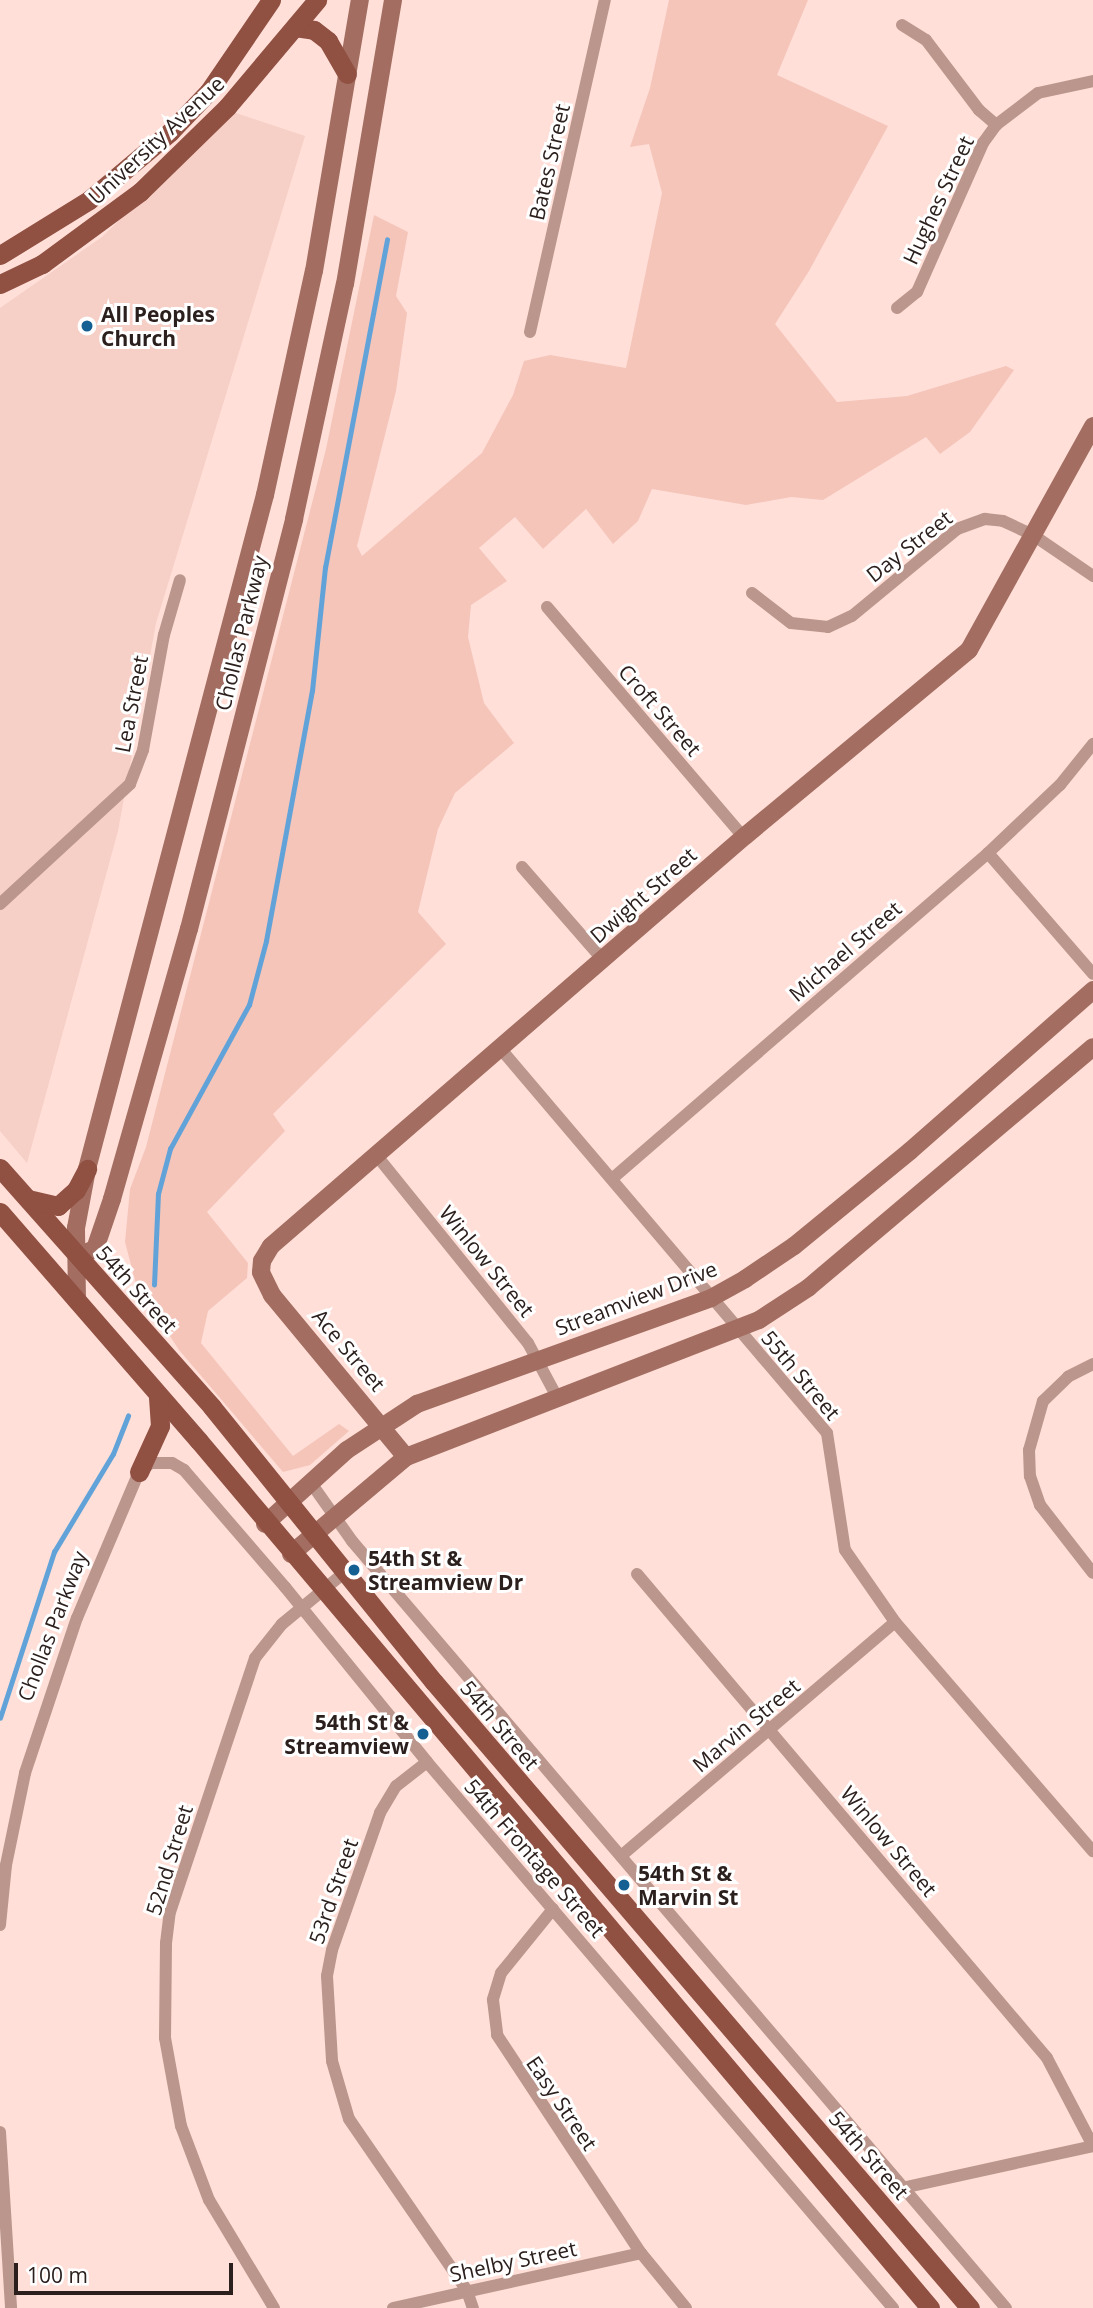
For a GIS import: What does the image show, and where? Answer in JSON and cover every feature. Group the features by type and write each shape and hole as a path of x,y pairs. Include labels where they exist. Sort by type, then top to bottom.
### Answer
{"main road":[{"name":"University Avenue","path":"0,255 89,200 170,132 209,91 271,0"},
{"name":"University Avenue","path":"0,284 42,264 140,192 227,107 317,0"},
{"name":"Chollas Parkway","path":"77,1301 76,1228 87,1169 265,495 314,271 360,0"},
{"name":"Chollas Parkway","path":"77,1256 95,1249 113,1199 189,929 294,519 345,284 393,0"},
{"path":"295,27 314,30 328,41 347,74"},
{"name":"Dwight Street","path":"261,1272 262,1261 271,1246 744,838 969,650 1093,426"},
{"name":"Streamview Drive","path":"265,1524 383,1425 441,1393 711,1298 794,1246 1093,990"},
{"path":"291,1554 405,1457 739,1330 808,1288 1093,1047"},
{"name":"54th Street","path":"0,1167 212,1407 601,1880 970,2308"},
{"path":"26,1198 58,1206 76,1190 87,1169"},
{"path":"0,1212 930,2308"},
{"name":"Ace Street","path":"261,1272 272,1295 383,1425 405,1457"},
{"path":"139,1472 160,1426 158,1397"}],"street":[{"name":"Bates Street","path":"530,332 605,0"},
{"path":"902,25 926,40 979,110 996,125"},
{"name":"Hughes Street","path":"897,308 917,292 983,143 996,125 1038,93 1093,81"},
{"name":"Day Street","path":"752,593 791,623 828,626 852,616 957,529 975,520 1003,521 1033,535 1093,576"},
{"name":"Lea Street","path":"0,904 130,784 143,750 164,635 180,580"},
{"name":"Croft Street","path":"547,607 744,838"},
{"name":"Michael Street","path":"612,1178 988,853 1060,785 1093,744"},
{"path":"988,853 1093,974"},
{"path":"522,867 603,960"},
{"name":"55th Street","path":"500,1048 827,1433 845,1550 895,1622 1093,1851"},
{"name":"Winlow Street","path":"377,1156 539,1359 557,1397"},
{"path":"1093,1364 1068,1377 1043,1401 1030,1450 1030,1476 1057,1533 1093,1573"},
{"name":"54th Frontage Street","path":"139,1472 158,1461 184,1470 301,1607 427,1762 892,2308"},
{"name":"Chollas Parkway","path":"0,1925 12,1831 36,1735 77,1618 139,1472"},
{"path":"311,1483 352,1541 1006,2308"},
{"name":"52nd Street","path":"274,2308 222,2223 189,2151 168,2069 163,1974 170,1912 256,1658 272,1633 345,1572"},
{"name":"Winlow Street","path":"637,1574 1046,2058 1093,2146"},
{"name":"Marvin Street","path":"621,1856 895,1622"},
{"name":"53rd Street","path":"427,1762 396,1786 380,1813 332,1950 327,1976 332,2061 349,2119 467,2291 473,2308"},
{"name":"Easy Street","path":"553,1909 500,1973 493,2000 496,2035 641,2253 686,2308"},
{"path":"0,2132 11,2308"},
{"path":"902,2188 1093,2146"},
{"name":"Shelby Street","path":"393,2308 641,2253"}],"shaded area":[{"path":"669,0 808,0 777,75 888,126 809,271 775,324 837,402 907,396 1006,366 1014,370 970,432 940,454 926,437 823,500 791,497 746,505 652,489 638,521 613,544 586,509 543,549 515,517 479,548 507,581 471,605 468,637 484,703 514,743 455,793 438,829 418,912 446,944 273,1114 285,1131 207,1212 248,1263 247,1278 208,1311 201,1343 293,1456 339,1424 349,1431 310,1465 283,1472 179,1350 136,1284 125,1242 130,1189 146,1147 326,449 374,215 408,232 396,296 407,313 396,391 357,546 362,556 482,453 513,395 524,361 550,355 626,368 662,193 649,144 630,147 650,88"},
{"path":"230,111 305,136 156,623 118,831 27,1163 0,1131 0,308 102,237"}],"waterway":[{"path":"154,1285 158,1194 170,1149 249,1005 266,941 312,691 325,568 387,240"},
{"path":"0,1718 54,1552 113,1454 128,1416"}],"place":[{"name":"All Peoples Church","path":"87,326"},
{"name":"54th St & Streamview Dr","path":"354,1570"},
{"name":"54th St & Streamview","path":"423,1734"},
{"name":"54th St & Marvin St","path":"624,1885"}]}
